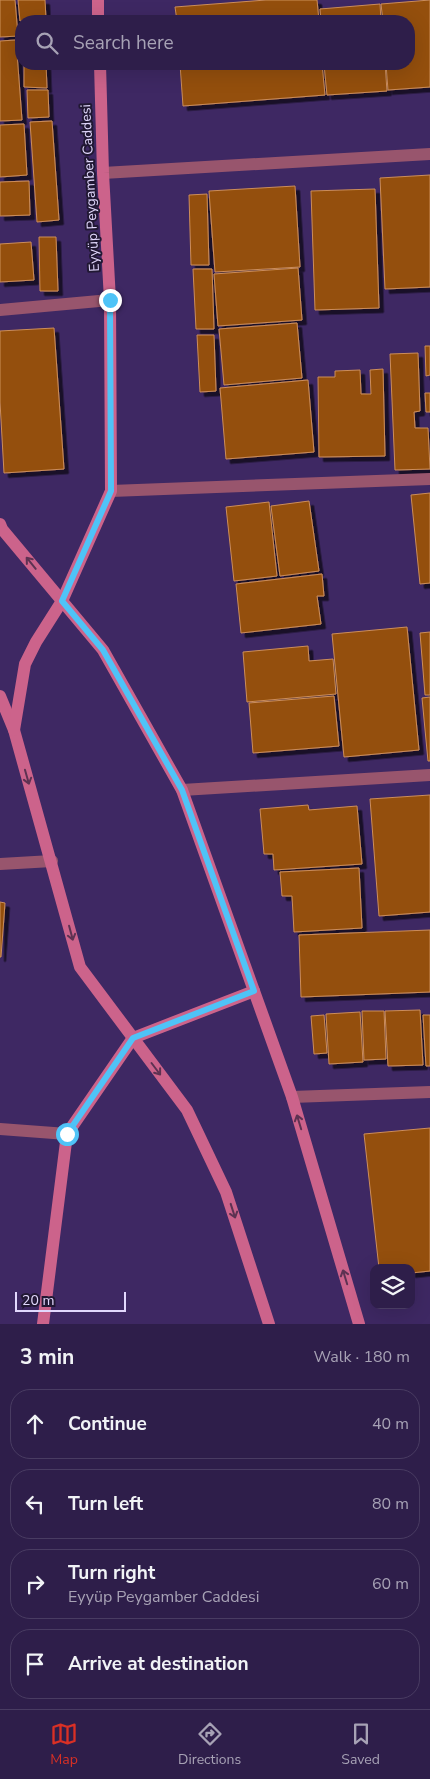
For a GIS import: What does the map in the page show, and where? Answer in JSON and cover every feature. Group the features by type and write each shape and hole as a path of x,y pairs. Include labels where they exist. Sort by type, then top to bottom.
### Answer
{"main road":[{"path":"98,0 98,15"},
{"name":"Eyyüp Peygamber Caddesi","path":"14,730 25,664 36,642 62,601 111,491 110,300 103,173 100,70"},
{"path":"0,524 2,529 103,650 182,790 292,1097 359,1324"},
{"path":"0,696 14,730 80,967 187,1110 226,1192 269,1324"},
{"path":"42,1324 67,1134 133,1038 254,991"}],"street":[{"path":"103,173 430,154"},
{"path":"0,310 110,300"},
{"path":"111,491 430,479"},
{"path":"182,790 430,775"},
{"path":"0,864 52,861"},
{"path":"292,1097 430,1092"},
{"path":"0,1128 67,1134"}],"building":[{"path":"0,0 15,0 15,36 0,37"},
{"path":"18,0 45,0 46,15 19,15"},
{"path":"266,0 317,0 318,15 176,15 175,7"},
{"path":"430,0 430,87 388,90 386,70 415,70 415,15 382,15 381,4"},
{"path":"380,4 381,15 320,15 320,9"},
{"path":"15,40 15,70 18,70 22,120 0,121 0,41"},
{"path":"24,70 46,70 47,88 24,87"},
{"path":"180,70 323,70 325,95 183,106"},
{"path":"325,70 385,70 387,91 327,95"},
{"path":"27,90 48,90 49,117 28,118"},
{"path":"52,121 59,220 37,222 30,122"},
{"path":"24,124 27,175 0,177 0,125"},
{"path":"430,175 430,287 385,289 380,178"},
{"path":"29,181 30,215 0,216 0,182"},
{"path":"295,186 300,267 215,272 209,191"},
{"path":"375,189 379,308 315,310 311,191"},
{"path":"207,194 209,265 191,265 189,195"},
{"path":"39,237 56,237 58,291 40,291"},
{"path":"31,242 34,280 0,282 0,244"},
{"path":"298,268 302,320 218,326 214,274"},
{"path":"193,269 212,269 214,329 196,329"},
{"path":"297,323 302,378 224,385 219,329"},
{"path":"54,328 64,469 4,473 0,402 0,331"},
{"path":"197,335 214,335 216,391 200,392"},
{"path":"425,346 430,346 430,375 426,376"},
{"path":"418,353 420,411 414,412 415,428 428,428 430,469 395,470 390,354"},
{"path":"383,369 385,456 319,457 318,377 335,377 335,371 360,370 361,394 371,394 370,370"},
{"path":"308,380 314,452 226,459 220,388"},
{"path":"425,393 430,393 430,412 426,412"},
{"path":"430,493 430,583 420,584 411,495"},
{"path":"309,501 319,571 280,576 271,506"},
{"path":"269,502 277,576 234,581 226,507"},
{"path":"322,574 324,596 317,596 321,624 241,633 236,584"},
{"path":"407,627 419,750 344,757 332,634"},
{"path":"430,632 430,695 425,695 420,633"},
{"path":"308,646 309,661 333,659 336,694 247,702 243,652"},
{"path":"334,696 339,746 253,753 249,703"},
{"path":"430,697 430,761 428,761 422,698"},
{"path":"430,795 430,912 379,916 370,799"},
{"path":"308,805 309,810 357,806 362,864 274,870 273,854 264,854 260,809"},
{"path":"359,868 362,928 294,932 292,896 282,896 280,872"},
{"path":"0,902 5,903 1,957 0,957"},
{"path":"430,930 430,992 301,997 299,935"},
{"path":"420,1010 423,1065 388,1066 385,1011"},
{"path":"362,1011 384,1011 386,1059 364,1060"},
{"path":"360,1012 363,1062 329,1064 326,1014"},
{"path":"324,1015 327,1053 314,1054 311,1016"},
{"path":"423,1015 430,1015 430,1066 426,1066"},
{"path":"430,1128 430,1271 415,1273 415,1264 379,1264 364,1134"}],"route":[{"path":"67,1134 133,1038 254,991 182,790 103,650 62,601 111,491 110,300"}]}
